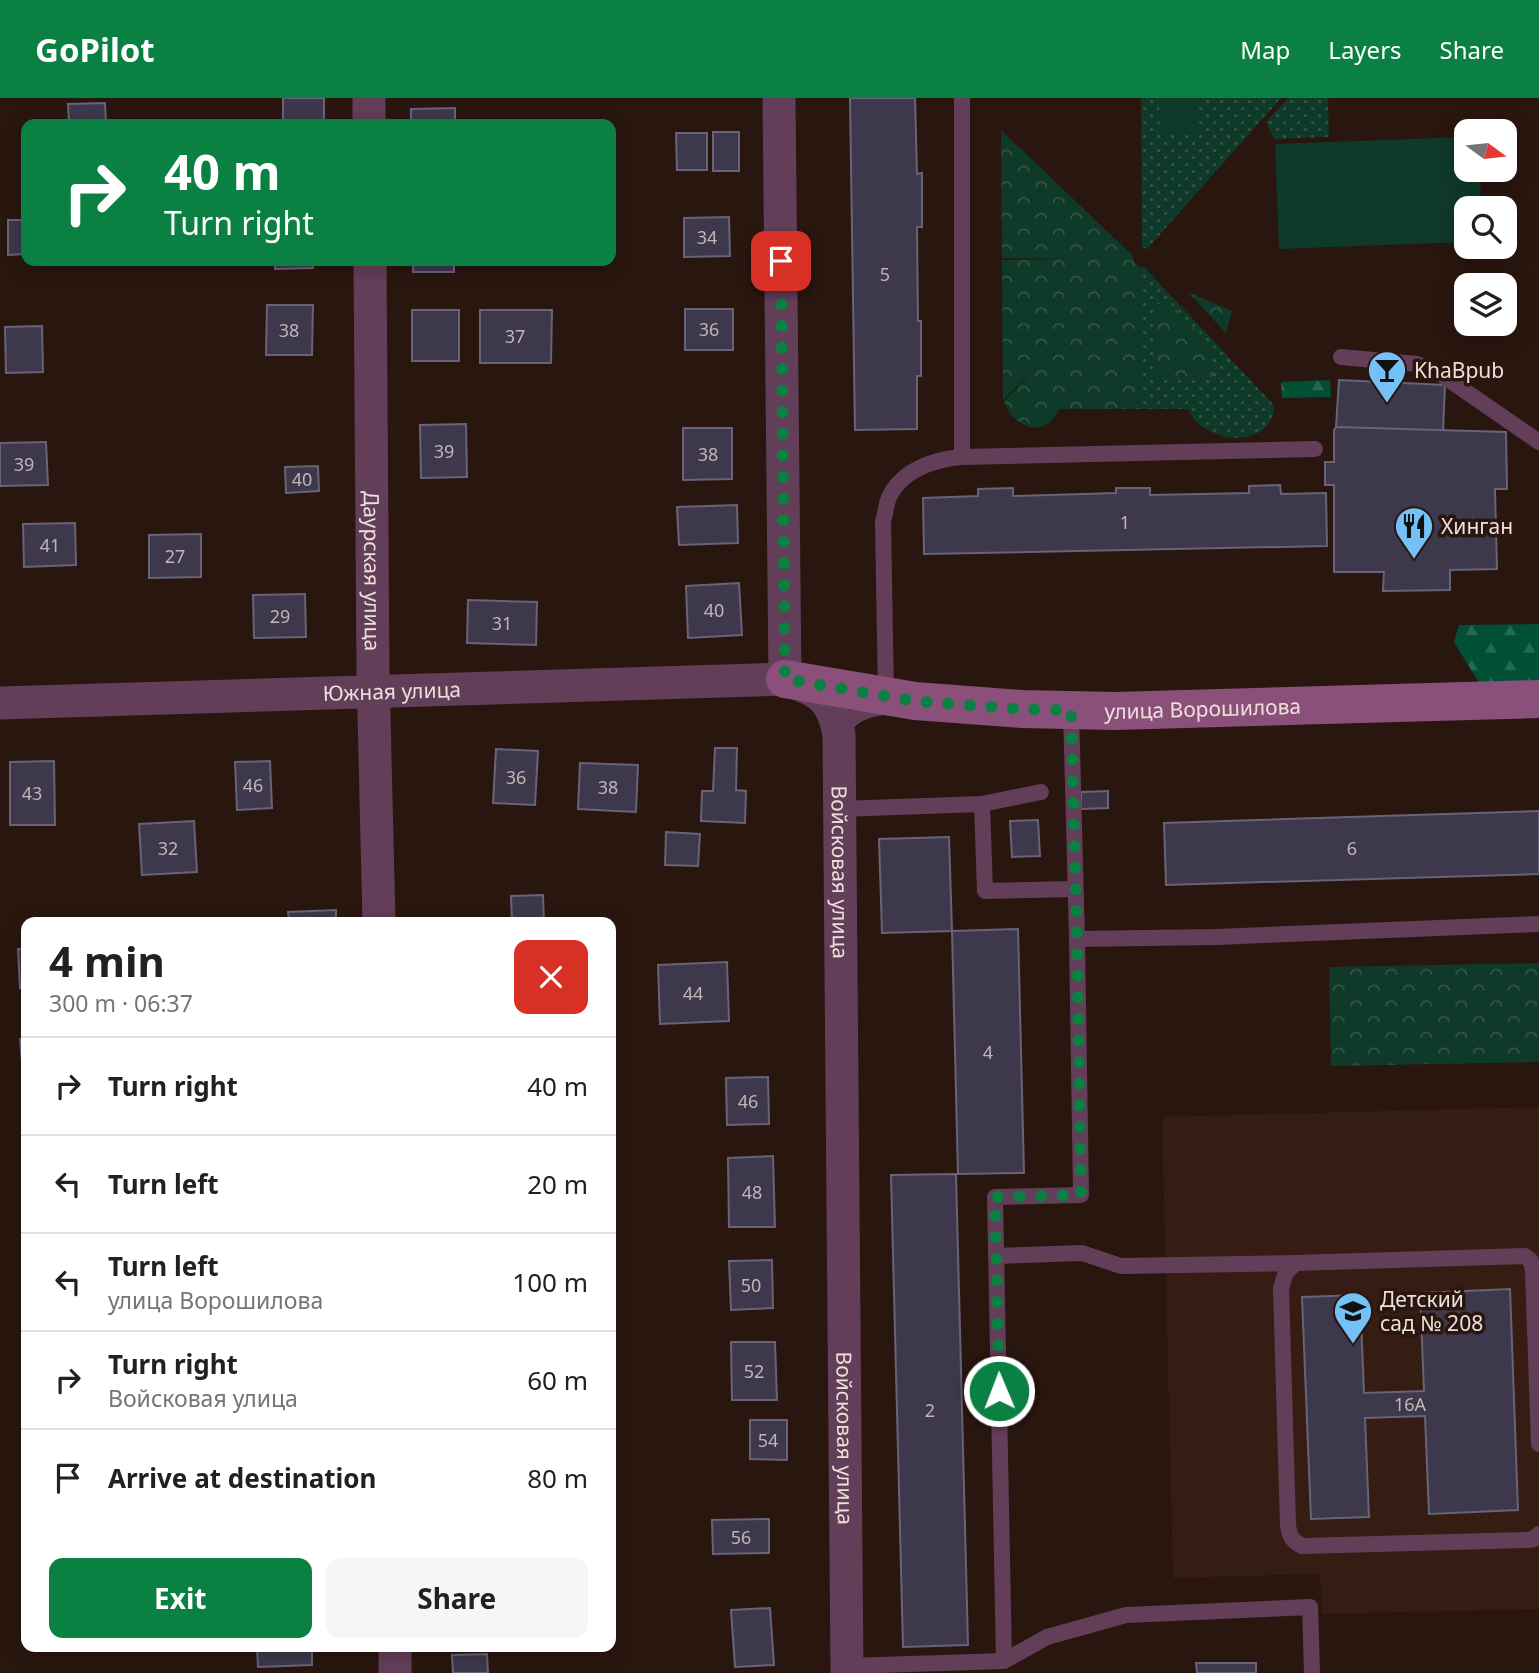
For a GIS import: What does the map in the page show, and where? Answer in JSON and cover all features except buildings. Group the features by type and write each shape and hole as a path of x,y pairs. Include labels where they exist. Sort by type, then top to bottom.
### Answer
{"main road":[{"name":"улица Ворошилова","path":"785,679 900,699 1021,709 1539,699"}],"street":[{"path":"369,98 369,119"},
{"path":"779,98 785,679"},
{"name":"Даурская улица","path":"370,266 373,692 379,917"},
{"name":"Южная улица","path":"0,704 785,679"},
{"name":"Войсковая улица","path":"785,679 820,693 836,717 839,735 847,1670"},
{"path":"395,1652 396,1673"}],"lane":[{"path":"962,98 962,457"},
{"path":"1341,357 1417,364 1430,369 1539,442"},
{"path":"839,735 847,720 866,710 900,699 884,522 888,500 900,482 922,466 962,457 1315,449"},
{"path":"1004,1661 995,1197 1081,1195 1071,710"},
{"path":"840,809 982,804 1036,793 1072,792"},
{"path":"982,804 985,891 1075,889"},
{"path":"1077,939 1215,937 1539,924"},
{"path":"996,1256 1082,1253 1121,1266 1520,1255 1531,1261 1536,1271 1539,1444"},
{"path":"1296,1263 1286,1272 1281,1288 1288,1525 1289,1535 1296,1543 1302,1546 1528,1540 1539,1534"},
{"path":"847,1670 1004,1661 1047,1637 1126,1615 1310,1607 1312,1673"}],"shaded area":[{"name":"Детский сад № 208","path":"1539,1107 1539,1609 1322,1614 1320,1574 1173,1578 1162,1117"}],"green space":[{"path":"1141,98 1281,98 1147,249 1142,247"},
{"path":"1159,98 1197,98 1197,133 1160,133"},
{"path":"1288,98 1328,98 1329,137 1274,139 1266,122"},
{"path":"1001,130 1132,255 1135,264 1139,266 1139,408 1059,409 1046,425 1030,427 1022,424 1004,401 1043,361 1003,400 1002,260 1068,259 1002,258"},
{"path":"1454,137 1454,182 1480,182 1481,196 1454,196 1454,242 1279,249 1275,144"},
{"path":"1139,266 1139,276 1140,267 1144,267 1274,405 1271,420 1263,430 1251,436 1222,436 1196,421 1188,409 1059,409 1048,423 1035,427 1021,423 1008,411"},
{"path":"1188,292 1232,311 1226,333"},
{"path":"1153,304 1171,304 1212,346 1213,379 1154,379"},
{"path":"1330,380 1331,397 1282,398 1281,382"},
{"path":"1539,624 1539,695 1487,696 1454,642 1459,625"},
{"path":"1539,963 1539,1062 1331,1066 1329,967"}],"place":[{"name":"KhaBpub","path":"1387,404"},
{"name":"Хинган","path":"1414,560"},
{"name":"Детский сад № 208","path":"1353,1345"}],"route":[{"path":"781,261 785,679 915,701 1071,710 1081,1195 995,1197 999,1391"}]}
